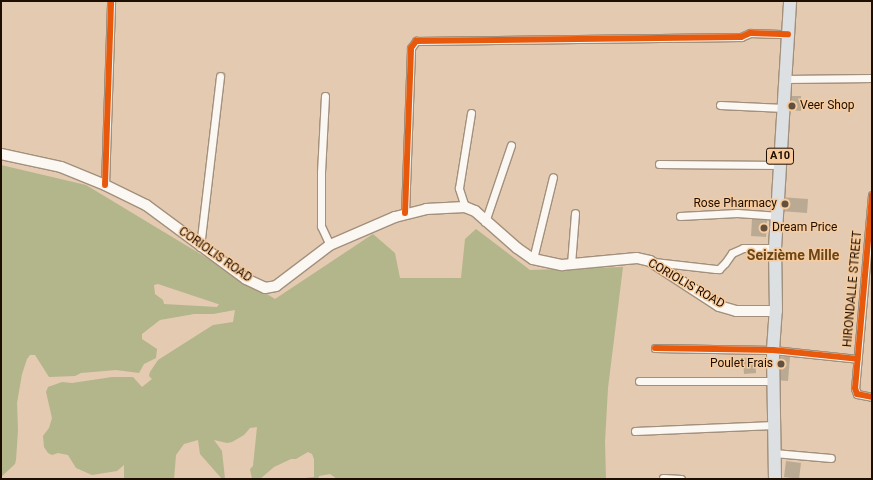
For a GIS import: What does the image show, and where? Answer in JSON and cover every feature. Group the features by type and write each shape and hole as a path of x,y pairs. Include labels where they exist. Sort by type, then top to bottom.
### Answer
{"main road":[{"name":"A10","path":"775,479 773,350 776,311 776,216 790,1"},
{"name":"CORIOLIS ROAD","path":"1,154 60,167 105,185 146,205 200,247 246,279 264,288 276,286 330,245 405,213 426,209 465,207 475,211 485,222 517,248 533,258 562,265 637,258 650,261 719,306 736,311 776,311"}],"street":[{"path":"105,185 111,1"},
{"path":"405,213 411,48 416,41 740,37 750,33 788,34"},
{"path":"200,247 220,76"},
{"path":"786,79 872,78"},
{"path":"325,96 321,172 321,226 330,245"},
{"path":"720,106 784,108"},
{"path":"465,207 459,188 471,113"},
{"path":"485,222 511,145"},
{"path":"659,164 780,165"},
{"path":"533,258 553,177"},
{"name":"HIRONDALLE STREET","path":"872,195 869,270 855,388 857,394 872,398"},
{"path":"571,264 575,213"},
{"path":"680,216 737,213 776,216"},
{"path":"650,261 720,269 732,253 743,248 775,248"},
{"path":"655,348 773,350 858,359"},
{"path":"639,381 773,381"},
{"path":"635,431 774,425"},
{"path":"774,453 831,458"},
{"path":"663,478 681,479"}],"green space":[{"path":"1,165 86,185 275,299 373,234 395,253 400,278 461,278 465,239 476,229 530,270 623,267 608,388 605,442 606,479 337,479 330,474 319,476 318,479 296,479 314,477 314,459 312,454 308,452 296,459 291,459 274,467 260,479 252,479 250,469 253,466 257,427 250,428 244,435 232,442 227,443 214,440 222,451 225,479 222,479 200,454 198,440 184,444 176,455 174,479 124,479 124,465 117,471 92,475 76,468 68,455 58,453 52,455 48,453 44,447 43,436 49,428 52,418 46,392 48,387 62,382 72,383 112,377 133,377 142,387 152,379 149,376 150,372 158,360 213,325 233,322 235,310 213,314 194,314 160,320 142,334 142,339 157,349 156,358 144,364 139,373 116,370 81,373 75,376 49,377 35,355 30,355 27,359 22,374 17,403 18,430 16,460 15,464 1,477","holes":["158,284 218,304 217,307 164,304 163,300 155,294 154,285"]}],"building":[{"path":"790,96 801,96 801,111 790,110"},
{"path":"780,197 808,199 807,213 780,211"},
{"path":"752,219 767,220 766,237 751,236"},
{"path":"778,356 790,357 788,381 776,380"},
{"path":"755,357 756,373 744,374 743,358"},
{"path":"786,461 801,463 799,479 784,477"}],"cycle path":[{"path":"105,185 111,1"},
{"path":"405,213 411,48 416,41 741,37 750,33 788,34"},
{"path":"872,195 855,388 857,394 872,397"},
{"path":"655,348 773,350 858,359"}],"place":[{"name":"Veer Shop","path":"792,106"},
{"name":"Rose Pharmacy","path":"785,204"},
{"name":"Dream Price","path":"764,228"},
{"name":"Poulet Frais","path":"781,364"}],"district":[{"name":"Seizième Mille","path":"793,255"}]}
